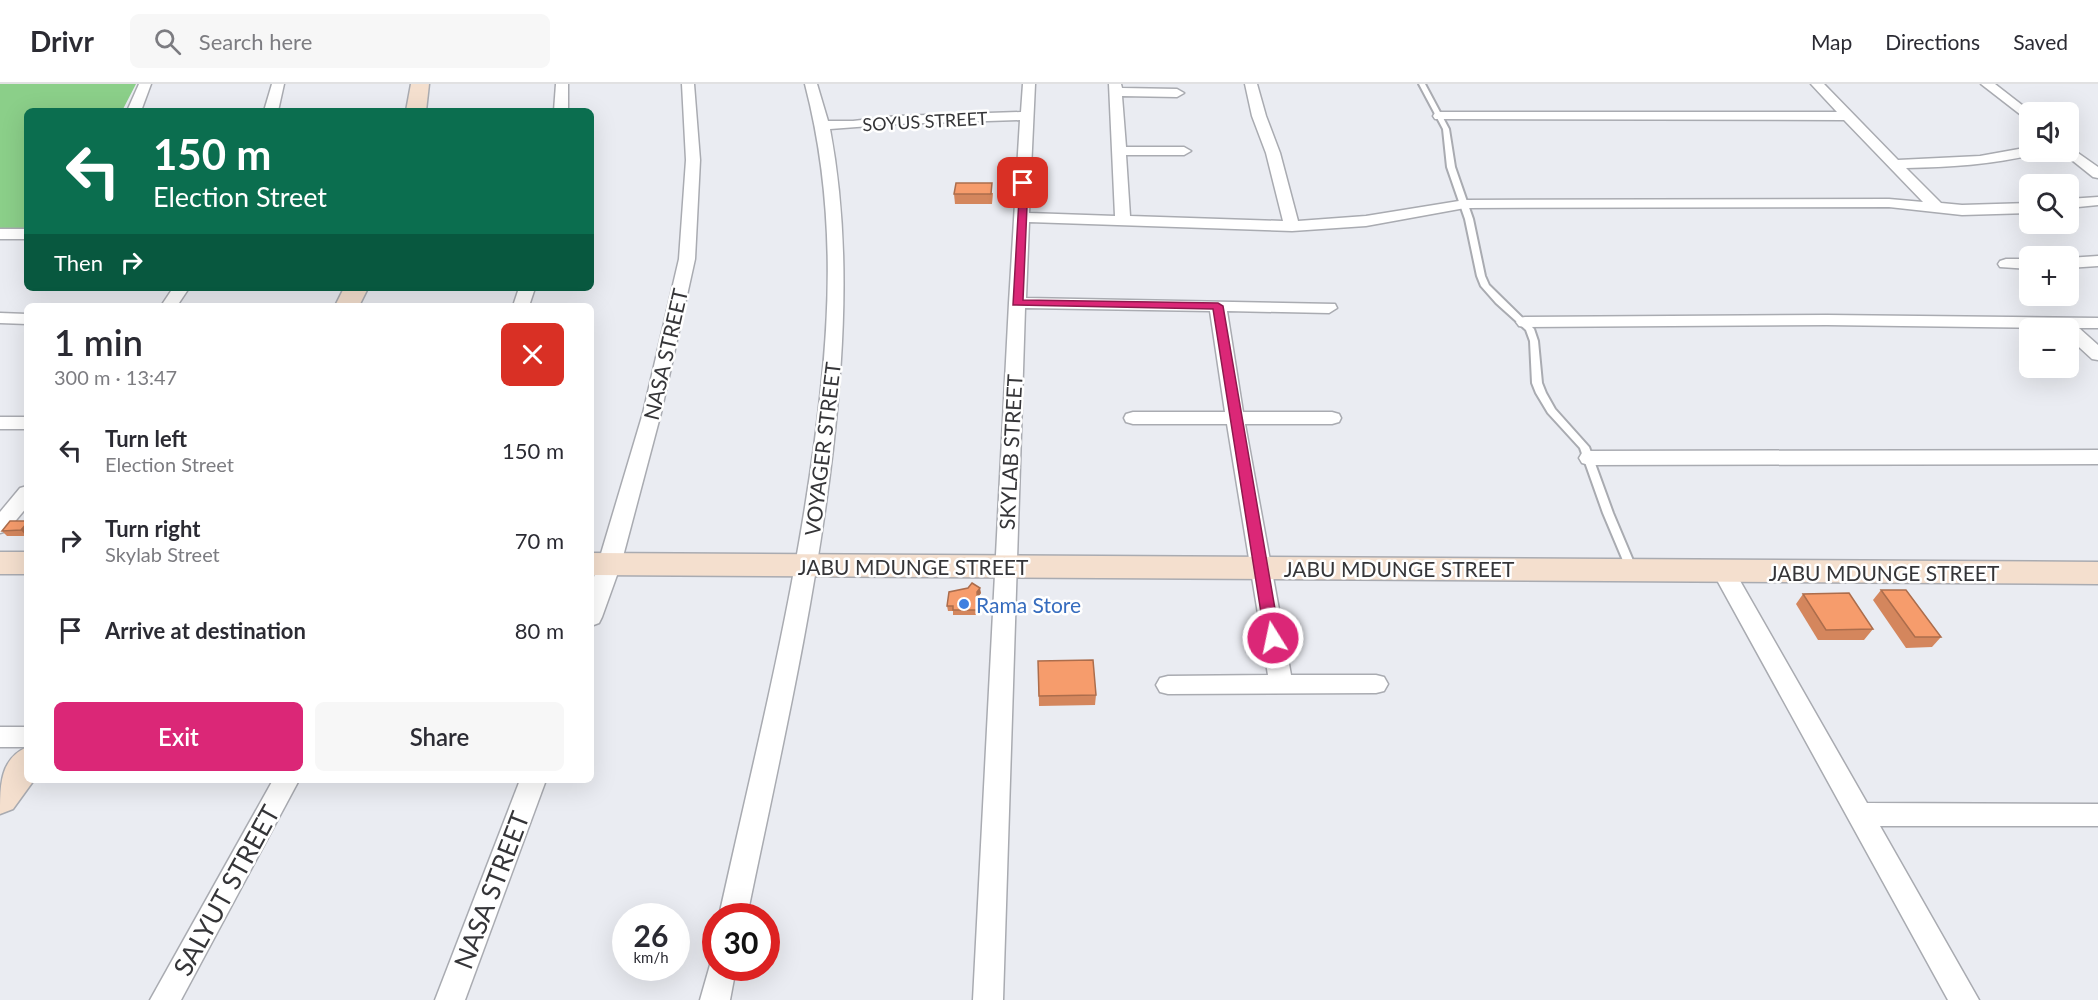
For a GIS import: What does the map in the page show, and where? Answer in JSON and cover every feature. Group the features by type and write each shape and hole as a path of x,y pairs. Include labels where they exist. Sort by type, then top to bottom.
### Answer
{"street":[{"path":"135,108 146,84"},
{"path":"272,108 278,84"},
{"path":"416,108 420,84"},
{"path":"561,108 562,84"},
{"name":"NASA STREET","path":"594,599 600,564 664,368 687,259 693,160 688,84"},
{"name":"VOYAGER STREET","path":"736,903 807,565 825,443 837,328 836,222 824,125 811,84"},
{"name":"SKYLAB STREET","path":"988,1000 1005,566 1029,84"},
{"path":"1251,84 1255,105 1273,153 1292,226"},
{"path":"1817,84 1936,207"},
{"path":"1987,84 2019,109"},
{"path":"1124,220 1115,88 1177,93"},
{"name":"SOYUS STREET","path":"824,125 1026,116"},
{"path":"1440,116 1846,116"},
{"path":"1119,151 1184,151"},
{"path":"1896,164 1970,163 2019,154"},
{"path":"2079,159 2098,174"},
{"path":"2079,203 2098,201"},
{"path":"1021,217 1292,226 1366,221 1464,204 1889,203 1973,210 2019,208"},
{"path":"0,234 24,234"},
{"path":"2079,262 2098,261"},
{"path":"2006,264 2019,264"},
{"path":"1017,303 1329,308"},
{"path":"1218,306 1281,685"},
{"path":"0,318 24,319"},
{"path":"1525,322 2019,322"},
{"path":"2079,322 2098,323"},
{"path":"2079,337 2098,355"},
{"path":"1133,418 1332,418"},
{"path":"0,423 24,423"},
{"path":"1588,458 2098,457"},
{"path":"0,526 24,497"},
{"path":"0,563 24,563"},
{"name":"JABU MDUNGE STREET","path":"600,564 2098,573"},
{"path":"1723,570 1964,1000"},
{"path":"1168,685 1377,684"},
{"path":"0,737 24,737"},
{"path":"0,798 24,766"},
{"name":"SALYUT STREET","path":"165,1000 284,783"},
{"name":"NASA STREET","path":"450,1000 532,783"},
{"path":"1860,814 2098,815"},
{"path":"715,1000 719,981"}],"lane":[{"path":"1422,84 1446,129 1451,167 1464,204 1485,286 1525,322 1534,340 1540,393 1551,411 1579,441 1588,458 1632,570"}],"green space":[{"path":"0,84 136,84 124,108 24,108 24,234 0,234"}],"building":[{"path":"956,183 992,183 991,194 954,194"},
{"path":"10,521 24,521 21,530 2,531"},
{"name":"Rama Store","path":"972,583 980,588 977,592 978,610 953,610 953,606 947,606 949,592 968,588"},
{"path":"1881,590 1906,590 1941,637 1915,637"},
{"path":"1849,593 1873,629 1826,630 1803,594"},
{"path":"1093,660 1096,695 1039,696 1038,661"}],"place":[{"name":"Rama Store","path":"964,604"}],"route":[{"path":"1023,183 1017,303 1218,306 1231,396 1273,638"}]}
